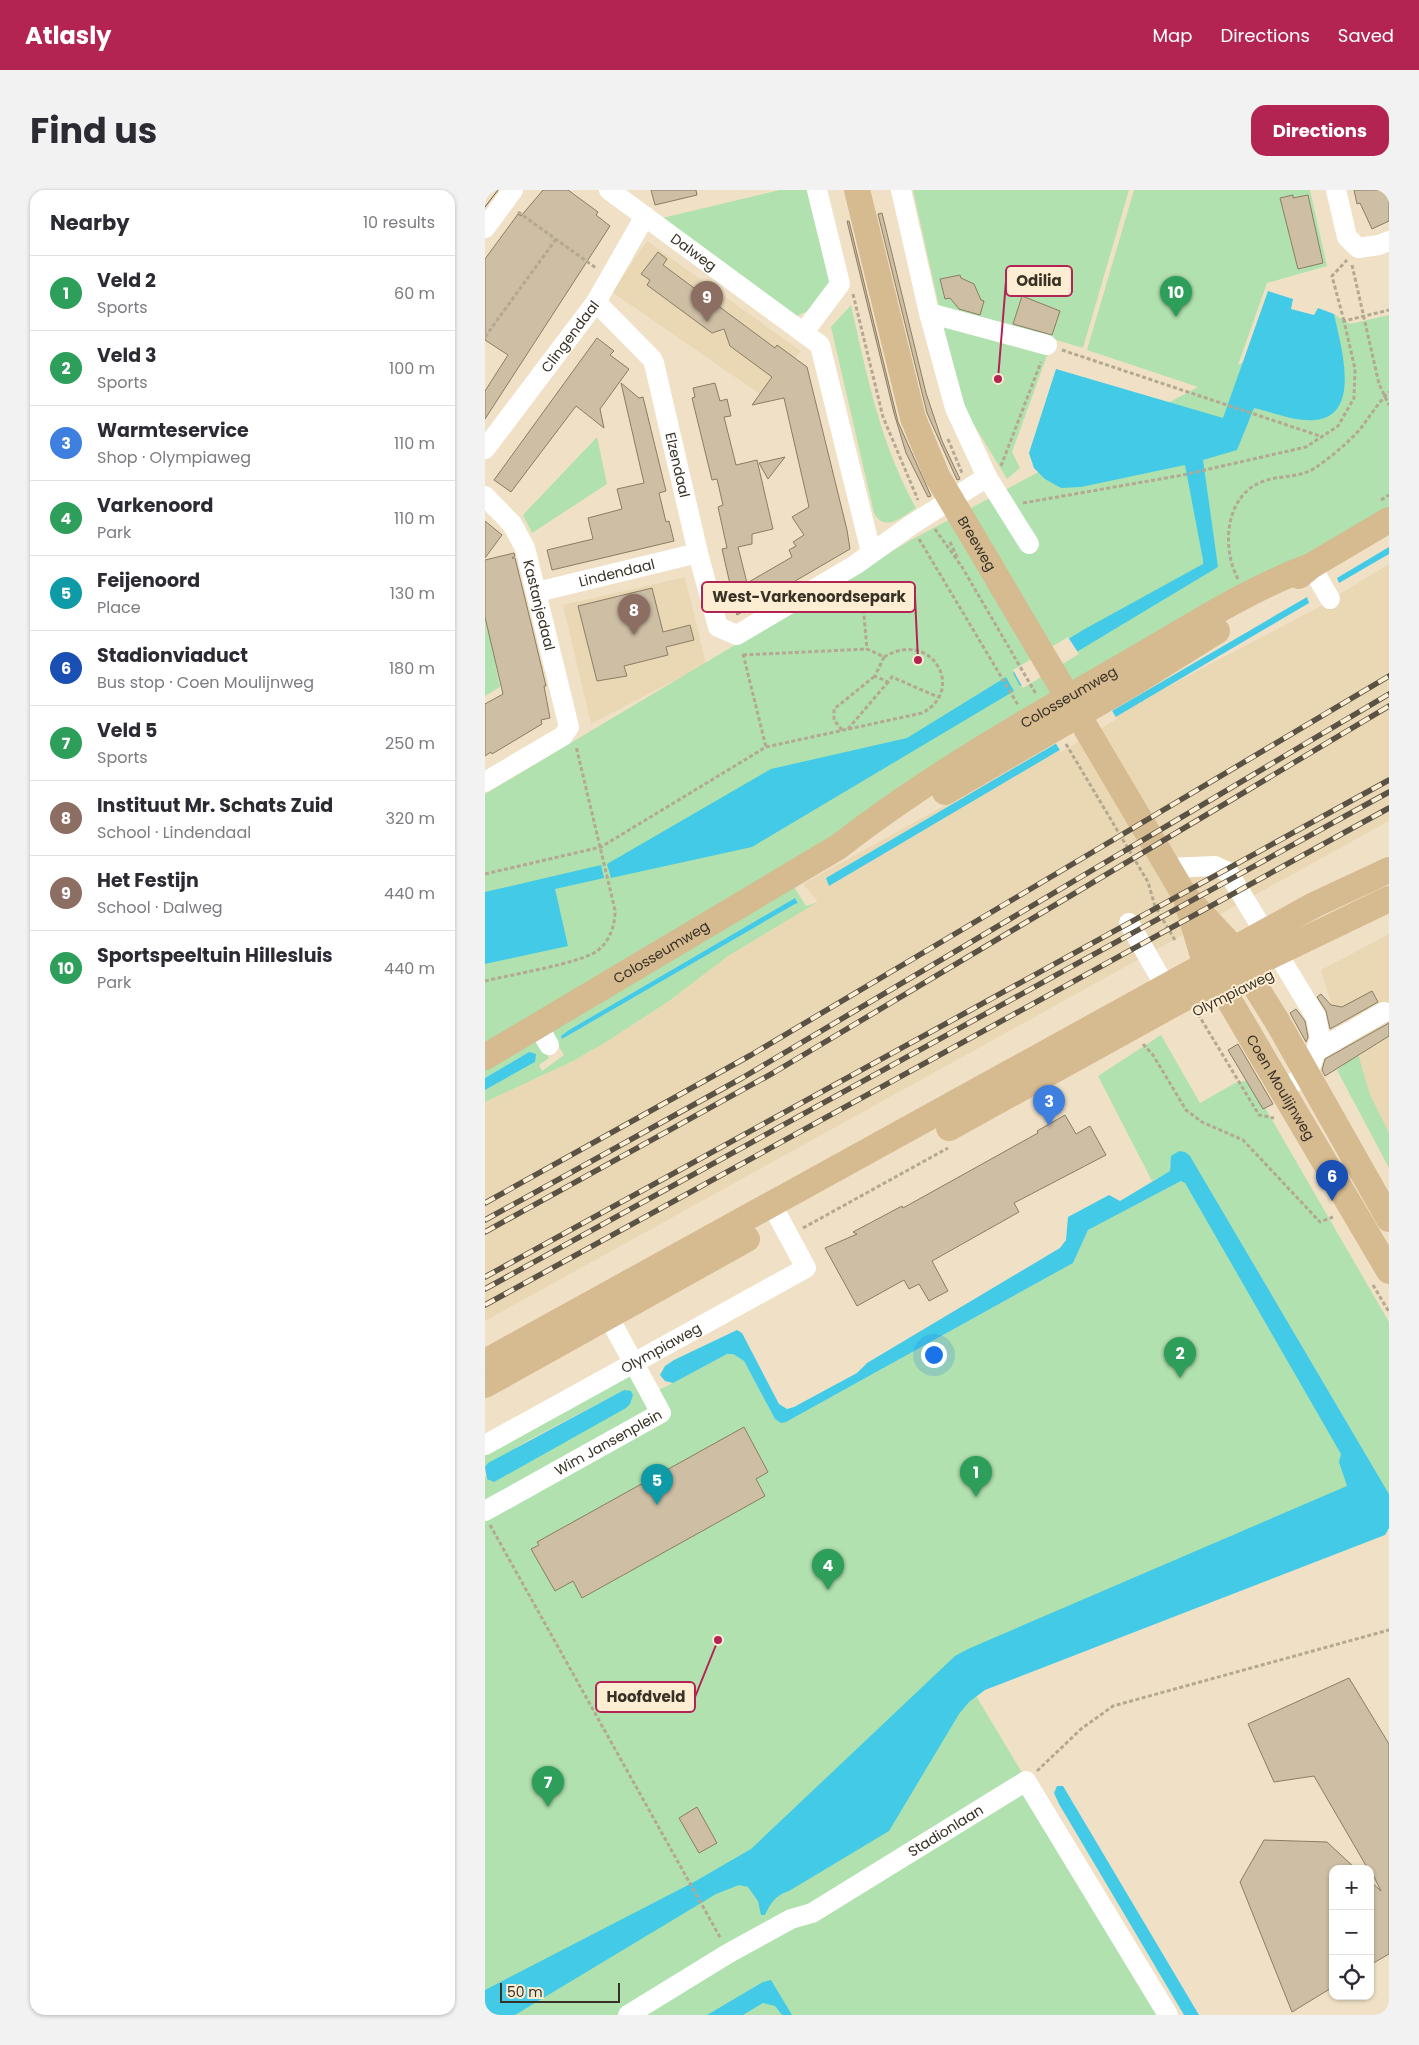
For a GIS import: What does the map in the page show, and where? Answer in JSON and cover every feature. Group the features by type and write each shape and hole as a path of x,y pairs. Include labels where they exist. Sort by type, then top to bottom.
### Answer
{"main road":[{"name":"Breeweg","path":"857,190 913,418 927,455 979,549 1168,868"},
{"name":"Colosseumweg","path":"485,1057 544,1036 838,847 867,834 985,770 1129,686 1265,601 1311,566 1389,520"},
{"name":"Coen Moulijnweg","path":"1168,868 1185,896 1227,941 1277,1021 1312,1063 1389,1219"},
{"name":"Olympiaweg","path":"1072,1060 1165,986 1314,905 1389,870"},
{"name":"Coen Moulijnweg","path":"1185,896 1203,956 1389,1271"},
{"name":"Olympiaweg","path":"485,1385 1192,994 1389,899"},
{"path":"1314,905 1326,929"},
{"name":"Olympiaweg","path":"485,1362 607,1316"}],"street":[{"name":"Dalweg","path":"609,190 804,332"},
{"path":"817,190 840,284 804,332 820,346 871,552"},
{"path":"901,190 929,313 955,408 990,482 1029,544"},
{"path":"1336,190 1347,237 1358,248 1379,245 1389,241"},
{"path":"485,228 509,196"},
{"name":"Clingendaal","path":"485,450 596,302 645,216"},
{"name":"Elzendaal","path":"596,302 652,358 697,553 718,627 737,635"},
{"path":"929,313 1047,345"},
{"path":"737,635 855,565 911,525 990,482"},
{"name":"Kastanjedaal","path":"485,496 498,507 517,531 525,548 569,727"},
{"name":"Lindendaal","path":"537,592 697,553"},
{"path":"1311,566 1330,599"},
{"path":"485,782 563,736 569,727"},
{"path":"1168,868 1207,866 1221,868 1228,872 1308,1002 1320,1030 1312,1063"},
{"path":"1129,923 1165,986"},
{"path":"1281,1090 1312,1063 1384,1012"},
{"name":"Olympiaweg","path":"485,1445 806,1268 780,1221"},
{"name":"Wim Jansenplein","path":"485,1510 661,1413 607,1316"},
{"path":"1026,1782 1168,2015"},
{"name":"Stadionlaan","path":"628,2015 729,1953 791,1919 812,1913 1026,1782"}],"path":[{"path":"509,196 556,239 611,278"},
{"path":"485,337 556,239"},
{"path":"1358,248 1351,262 1384,397 1389,405"},
{"path":"1005,506 1209,470 1306,448 1323,437 1338,426 1354,398 1355,369 1332,276 1358,248"},
{"path":"1344,321 1389,310"},
{"path":"990,482 1047,345 1323,437"},
{"path":"1239,581 1230,556 1229,540 1231,519 1239,497 1263,481 1293,477 1312,470 1331,456 1360,428 1389,392"},
{"path":"911,525 1015,700"},
{"path":"855,565 861,577 867,649"},
{"path":"737,635 766,747"},
{"path":"743,655 867,649 884,657"},
{"path":"485,874 601,846 766,747 922,713 934,705 943,684 942,675 936,661 915,649 891,653 884,657 875,676 834,709 834,720 842,730"},
{"path":"875,676 888,682"},
{"path":"848,729 892,676 938,697"},
{"path":"485,981 584,958 596,952 609,939 615,919 610,886 576,745 569,727"},
{"name":"Olympiaweg","path":"1190,1014 1196,1011 1259,1116 1280,1119"},
{"path":"1148,1037 1140,1042 1153,1055 1186,1110 1202,1122 1243,1140 1320,1222 1333,1217"},
{"path":"780,1221 952,1146"},
{"path":"485,1516 729,1953"},
{"path":"1026,1782 1081,1729 1113,1706 1389,1630"}],"shaded area":[{"path":"647,241 801,351 764,397 612,292"},
{"path":"1389,564 1389,821 485,1321 485,1102 571,1062 603,1044 669,1001 728,956 818,902 803,884 1003,773 1315,609"},
{"path":"685,577 706,664 591,724 563,605"},
{"path":"1389,934 1389,1146 1352,1074 1321,970"}],"green space":[{"path":"780,190 809,190 831,286 808,311 797,316 658,219"},
{"path":"913,190 1129,190 1083,348 1053,339 1012,452 1020,468 1007,479 965,410 942,320"},
{"path":"1134,190 1310,190 1327,266 1267,283 1238,365 1334,314 1350,324 1389,315 1389,507 485,1048 485,794 911,540 1198,387 1087,350"},
{"path":"851,305 869,383 884,434 893,459 916,508 899,519 888,523 878,519 874,513 831,327"},
{"path":"597,437 607,484 532,533 523,515"},
{"path":"485,612 500,687 485,696"},
{"path":"793,885 806,906 818,902 728,956 669,1001 603,1044 571,1062 485,1102 485,1090 535,1062 529,1052 485,1078 485,1068 537,1037 549,1058 539,1065 542,1071 564,1055 549,1030","holes":["795,898 798,902 795,904 562,1039 561,1036 569,1030"]},
{"path":"1161,1035 1200,1103 1235,1083 1249,1080 1389,1322 1389,1494 1190,1156 1169,1166 1171,1171 1152,1181 1098,1076"},
{"path":"1358,1054 1370,1095 1389,1133 1389,1168 1337,1070"},
{"path":"1181,1181 1185,1183 1377,1501 966,1679 1167,2015 485,2015 485,1476 487,1479 629,1392 624,1390 527,1441 485,1467 485,1455 631,1374 644,1398 727,1354 733,1354 744,1361 775,1419 786,1422 1073,1263 1088,1230"}],"water":[{"path":"1268,291 1293,299 1291,309 1314,315 1318,308 1334,314 1345,376 1344,392 1339,406 1330,415 1315,420 1292,418 1254,408 1237,450 1203,460 1218,567 1020,686 1013,673 1083,630 1203,564 1185,465 1081,487 1061,488 1045,479 1034,468 1029,453 1056,369 1223,418"},
{"path":"1389,547 1389,554 1339,583 1337,578"},
{"path":"1307,597 1309,603 829,886 826,878"},
{"path":"1006,677 1014,691 752,847 611,878 607,864 771,769 907,738"},
{"path":"601,865 604,878 555,889 568,946 485,964 485,892"},
{"path":"795,898 798,903 562,1039 561,1036 569,1030"},
{"path":"529,1052 536,1054 535,1062 485,1090 485,1078"},
{"path":"1179,1151 1185,1152 1190,1156 1389,1494 1389,1528 1385,1535 985,1690 969,1702 959,1714 889,1831 777,1897 765,1915 761,1915 758,1901 748,1887 739,1885 716,1894 515,2015 485,2015 485,1990 694,1882 751,1849 955,1656 1347,1486 1339,1462 1341,1454 1185,1183 1181,1181 1088,1230 1073,1263 786,1422 781,1423 775,1419 744,1361 733,1354 727,1354 673,1383 665,1381 660,1375 665,1366 674,1360 737,1330 742,1333 779,1404 787,1409 794,1407 857,1373 867,1363 1060,1248 1066,1240 1068,1217 1109,1195 1120,1201 1170,1171 1171,1156"},
{"path":"624,1390 631,1391 633,1395 630,1404 626,1408 494,1482 487,1479 485,1467 488,1463"},
{"path":"1057,1786 1063,1786 1199,2015 1184,2015 1059,1804 1054,1793"},
{"path":"771,1980 792,2015 782,2015 775,2006 763,2003 743,2015 707,2015 763,1982"}],"pier":[{"path":"1068,637 1079,654 1023,688 1013,670"},
{"path":"1111,709 1117,719 1061,752 1055,742"}],"building":[{"path":"543,190 568,190 598,212 596,215 610,226 485,419 485,391 508,355 485,340 485,259 518,214 521,216"},
{"path":"651,190 696,190 697,195 655,205"},
{"path":"1354,190 1389,190 1389,221 1372,229 1360,203 1357,204"},
{"path":"1293,195 1293,198 1308,195 1323,263 1298,269 1280,198"},
{"path":"882,213 926,393 942,441 960,479 957,480 927,413 878,214"},
{"path":"847,221 849,221 898,422 931,496 928,497 906,453 894,413"},
{"path":"658,252 667,259 663,265 775,348 777,345 807,367 847,530 850,549 737,615 722,549 727,548 718,507 723,505 717,479 712,480 692,398 695,397 693,388 715,383 720,401 727,399 731,416 724,417 736,465 757,460 773,529 752,534 752,544 738,547 747,583 792,557 789,550 796,546 793,542 804,535 792,517 809,507 784,398 752,405 772,377 730,346 724,329 712,333 647,285 650,280 641,274"},
{"path":"960,275 961,278 974,284 981,300 984,301 980,315 959,309 950,298 945,299 940,279"},
{"path":"1022,296 1060,311 1052,335 1013,324"},
{"path":"597,338 614,351 610,355 629,369 600,409 604,428 576,406 511,492 494,480"},
{"path":"621,383 639,398 643,397 666,491 659,493 666,522 669,521 674,541 552,570 547,550 593,539 588,518 622,509 617,489 644,483"},
{"path":"785,457 768,479 759,463"},
{"path":"485,521 502,535 485,558"},
{"path":"514,553 515,556 512,558 515,558 546,686 544,686 550,718 541,720 542,724 492,754 491,752 485,756 485,704 503,694 485,617 485,560"},
{"path":"652,588 663,632 690,625 694,640 666,647 668,655 624,666 627,676 597,681 578,606"},
{"path":"1372,991 1378,1002 1330,1029 1326,1011 1317,997 1321,994 1331,1005 1342,1007"},
{"path":"1296,1009 1305,1021 1308,1037 1306,1042 1290,1013"},
{"path":"1389,1023 1389,1036 1325,1076 1322,1070 1325,1059"},
{"path":"1238,1044 1273,1104 1263,1109 1228,1050"},
{"path":"1065,1115 1076,1134 1090,1126 1106,1155 1014,1203 1019,1212 932,1261 948,1291 929,1301 919,1284 909,1289 904,1280 857,1306 825,1248 857,1234 853,1232 902,1206 903,1208 1038,1133 1037,1131"},
{"path":"744,1427 768,1472 756,1479 765,1496 582,1598 573,1581 555,1591 531,1549 539,1545 537,1542"},
{"path":"1349,1678 1389,1744 1389,1954 1374,1963 1374,1885 1381,1891 1374,1877 1374,1865 1366,1865 1314,1776 1274,1782 1248,1724"},
{"path":"697,1807 717,1843 699,1853 679,1818"},
{"path":"1264,1840 1327,1842 1352,1865 1329,1865 1329,1989 1292,2012 1240,1882"}],"tram line":[{"path":"485,207 498,190"}],"railway":[{"path":"485,1203 751,1055 1389,676"},
{"path":"485,1220 742,1078 1389,694"},
{"path":"485,1232 773,1073 1389,706"},
{"path":"485,1277 1389,780"},
{"path":"485,1289 1389,792"},
{"path":"485,1305 1389,808"}],"place":[{"name":"Sportspeeltuin Hillesluis","path":"1176,317"},
{"name":"Het Festijn","path":"707,322"},
{"name":"Odilia","path":"998,379"},
{"name":"Instituut Mr. Schats Zuid","path":"634,635"},
{"name":"West-Varkenoordsepark","path":"918,660"},
{"name":"Warmteservice","path":"1049,1126"},
{"name":"Stadionviaduct","path":"1332,1201"},
{"name":"Veld 3","path":"1180,1378"},
{"name":"Veld 2","path":"976,1497"},
{"name":"Feijenoord","path":"657,1505"},
{"name":"Varkenoord","path":"828,1590"},
{"name":"Hoofdveld","path":"718,1640"},
{"name":"Veld 5","path":"548,1807"}]}
